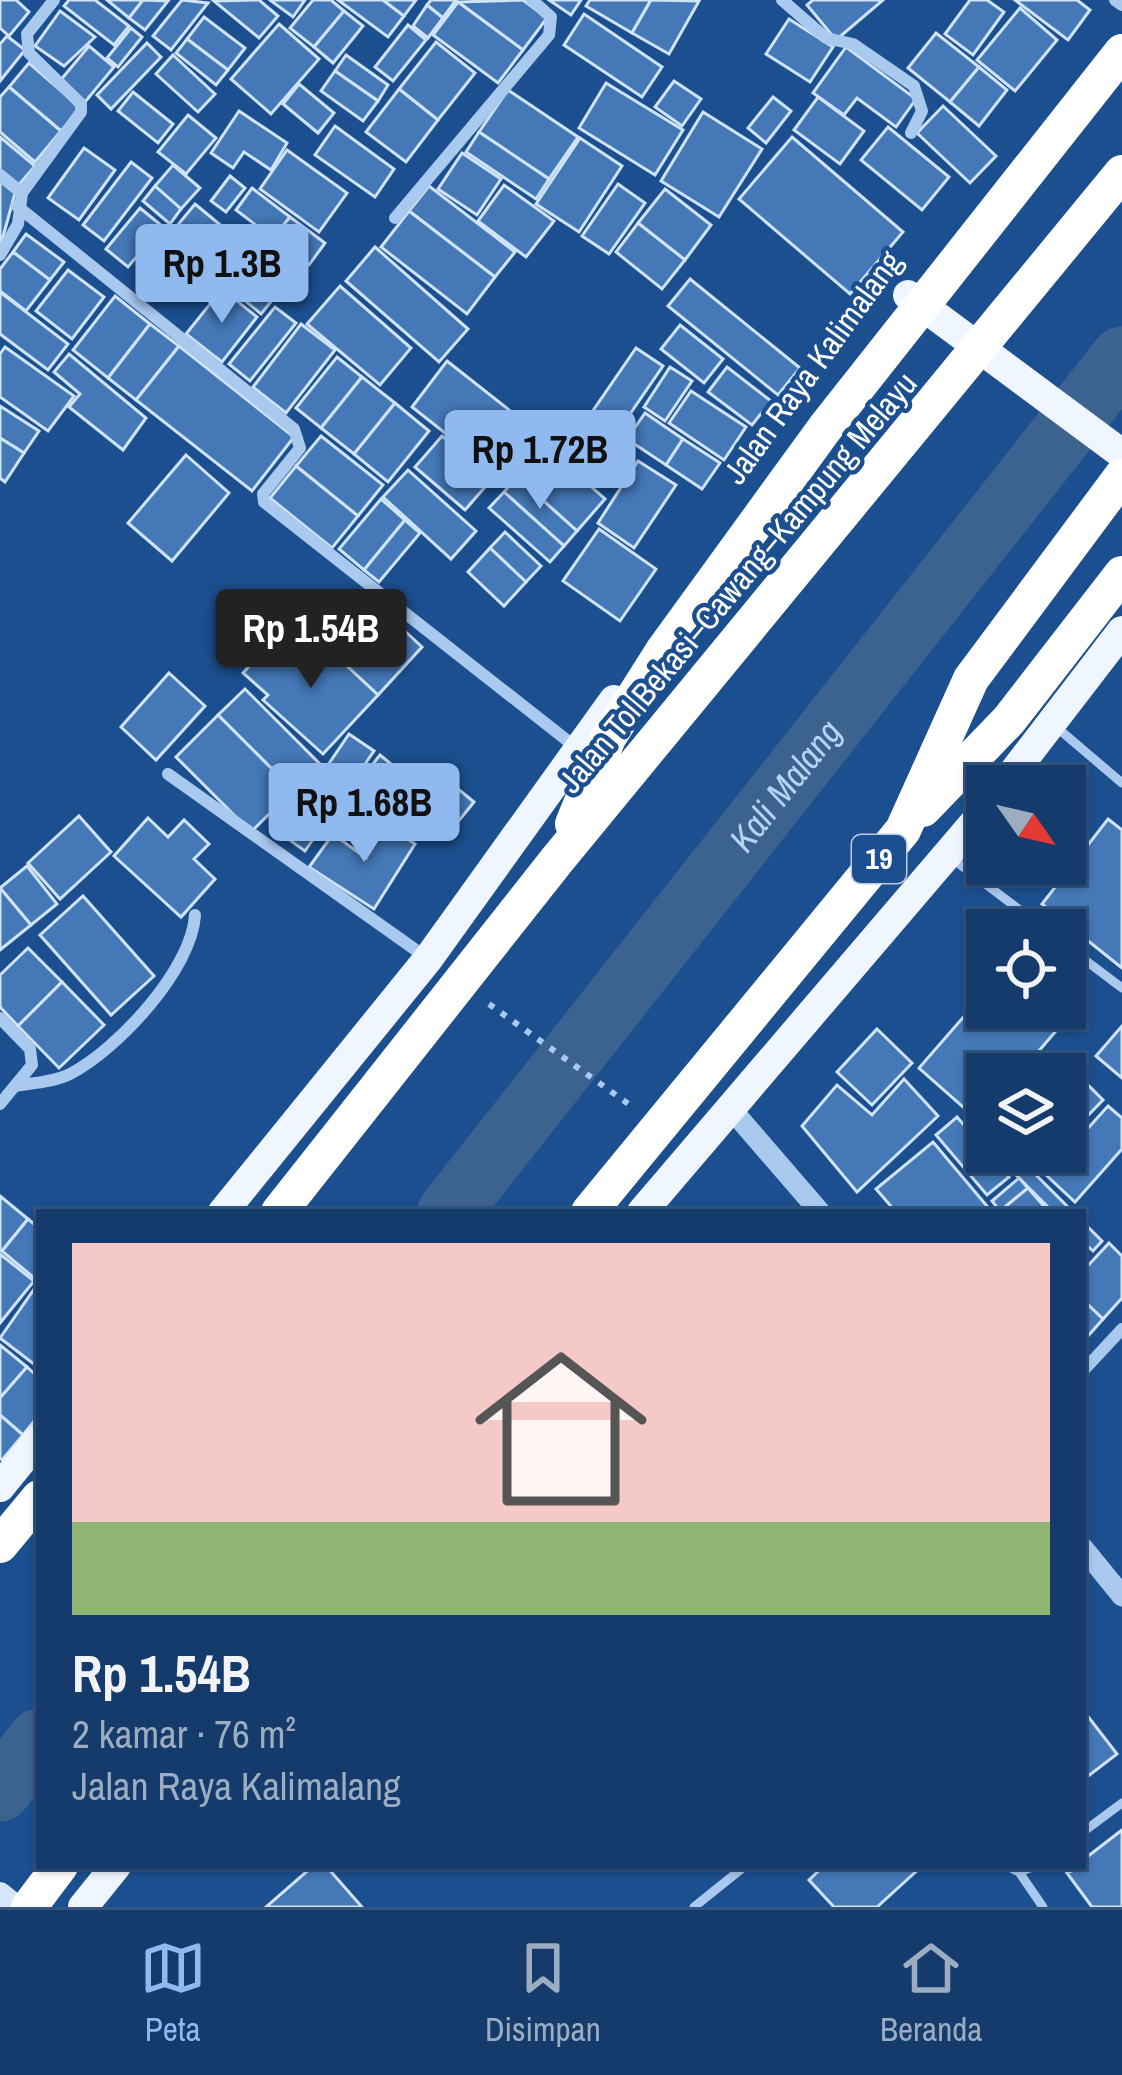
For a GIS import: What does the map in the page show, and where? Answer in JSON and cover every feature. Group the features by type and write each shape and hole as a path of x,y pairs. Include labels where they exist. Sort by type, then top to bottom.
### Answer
{"highway":[{"path":"557,860 608,738 663,650 838,410 1122,52"},
{"name":"Jalan Tol Bekasi–Cawang–Kampung Melayu","path":"281,1209 557,860 1122,172"},
{"name":"19","path":"592,1209 903,830 971,679 1122,476"},
{"path":"903,830 1009,720 1122,574"},
{"path":"0,1545 36,1502"},
{"path":"12,1901 56,1869"}],"main road":[{"name":"Jalan Raya Kalimalang","path":"225,1209 428,959 908,295 1122,31"},
{"path":"908,295 1122,454"},
{"path":"1019,765 1122,631"},
{"path":"645,1209 966,836"},
{"path":"0,1487 36,1443"},
{"path":"83,1907 114,1869"}],"street":[{"path":"0,255 18,224 20,199 81,112 81,104 46,72 27,42 27,34 54,0"},
{"path":"395,218 549,35 551,17 532,0"},
{"path":"782,0 826,38 853,44 914,86 922,111 911,133"},
{"path":"0,175 20,199 294,429 302,439 300,448 263,494 265,502 578,749"},
{"path":"168,774 428,959"},
{"path":"15,1086 69,1076 128,1026 177,974 190,950 195,915"},
{"path":"0,1018 29,1049 32,1065 0,1104"},
{"path":"732,1110 817,1209"},
{"path":"1086,1368 1122,1329"},
{"path":"1086,1550 1118,1582"}],"lane":[{"path":"1051,723 1122,783"},
{"path":"950,857 1018,909"},
{"path":"1086,961 1122,988"},
{"path":"1086,1830 1122,1803"},
{"path":"694,1907 742,1869"},
{"path":"1013,1869 1043,1907"},
{"path":"1019,1872 1027,1869"}],"path":[{"path":"502,1014 630,1106"}],"building":[{"path":"0,0 16,0 29,12 9,36 0,28"},
{"path":"69,0 95,0 129,26 114,45 64,6"},
{"path":"107,0 143,0 129,18"},
{"path":"143,0 168,1 145,30 129,18"},
{"path":"182,0 208,3 171,50 153,36"},
{"path":"259,0 278,16 259,38 214,1"},
{"path":"270,0 305,0 293,17"},
{"path":"313,0 331,0 344,11 314,47 290,28"},
{"path":"338,0 383,0 404,16 388,37"},
{"path":"383,0 416,0 404,16"},
{"path":"431,0 456,0 443,18 427,5"},
{"path":"523,0 547,18 523,50 458,2"},
{"path":"549,0 581,0 571,15"},
{"path":"590,0 651,0 632,33 586,6"},
{"path":"651,0 699,1 669,54 632,33"},
{"path":"813,0 883,0 836,40 807,5"},
{"path":"970,0 987,0 1004,12 973,55 945,34"},
{"path":"1015,0 1077,0 1090,10 1068,40"},
{"path":"458,2 523,50 498,83 433,35"},
{"path":"427,5 443,18 428,38 413,26"},
{"path":"1020,8 1057,40 1015,91 977,60"},
{"path":"60,11 95,37 64,66 35,46"},
{"path":"344,11 363,26 333,63 314,47"},
{"path":"584,14 662,67 642,97 564,45"},
{"path":"204,17 245,48 228,70 187,39"},
{"path":"789,19 833,47 810,82 766,54"},
{"path":"279,24 319,59 271,114 231,79"},
{"path":"408,25 426,40 393,81 375,67"},
{"path":"131,28 142,37 118,67 107,58"},
{"path":"936,33 979,67 950,102 908,68"},
{"path":"7,36 25,50 0,81 0,44"},
{"path":"187,39 228,70 216,85 176,53"},
{"path":"436,42 475,73 438,120 399,89"},
{"path":"147,43 161,57 111,109 97,95"},
{"path":"89,46 114,67 85,102 59,82"},
{"path":"846,47 916,99 896,127 857,98 844,115 813,93"},
{"path":"173,55 215,94 198,112 156,74"},
{"path":"346,55 388,85 378,101 335,71"},
{"path":"29,63 81,108 61,131 9,87"},
{"path":"979,67 1007,90 979,126 950,102"},
{"path":"335,71 378,101 363,121 321,91"},
{"path":"674,81 701,99 682,126 655,107"},
{"path":"606,83 683,130 655,175 579,128"},
{"path":"299,84 334,113 318,133 283,104"},
{"path":"9,87 61,131 35,162 0,132 0,97"},
{"path":"399,89 438,120 406,162 366,132"},
{"path":"508,90 578,137 549,179 479,132"},
{"path":"133,92 173,124 158,143 118,111"},
{"path":"773,97 791,111 766,143 748,128"},
{"path":"818,97 864,131 840,164 794,130"},
{"path":"943,106 996,156 970,183 917,133"},
{"path":"239,111 287,143 271,170 244,152 233,168 211,153"},
{"path":"703,112 762,149 719,217 661,181"},
{"path":"188,115 216,138 186,174 158,152"},
{"path":"335,126 394,169 375,197 315,155"},
{"path":"888,127 949,177 922,210 861,160"},
{"path":"479,132 549,179 536,199 466,152"},
{"path":"0,137 35,166 17,187 0,173"},
{"path":"792,137 903,232 850,294 739,199"},
{"path":"580,138 622,166 579,232 536,204"},
{"path":"84,148 115,170 79,220 48,198"},
{"path":"287,150 347,193 319,232 260,189"},
{"path":"462,153 501,179 477,215 438,189"},
{"path":"131,162 152,178 104,241 83,225"},
{"path":"173,165 200,188 181,209 155,186"},
{"path":"230,176 245,188 226,212 211,201"},
{"path":"0,181 15,193 1,244 0,243"},
{"path":"618,184 645,203 609,254 582,236"},
{"path":"504,185 554,221 526,257 478,221"},
{"path":"155,186 181,209 170,224 143,201"},
{"path":"429,186 515,252 495,277 409,211"},
{"path":"252,188 290,217 273,238 236,210"},
{"path":"665,189 711,225 685,260 638,223"},
{"path":"195,204 224,228 169,296 139,272"},
{"path":"140,208 162,226 128,267 106,249"},
{"path":"409,211 495,277 467,314 381,247"},
{"path":"290,217 325,243 309,265 273,238"},
{"path":"638,223 685,260 662,289 616,252"},
{"path":"26,234 64,262 50,280 13,252"},
{"path":"265,235 301,265 261,314 225,284"},
{"path":"375,247 468,329 439,362 346,281"},
{"path":"13,252 50,280 26,311 0,291 0,269"},
{"path":"68,270 104,297 72,339 36,311"},
{"path":"690,279 800,368 778,395 668,306"},
{"path":"340,286 411,348 380,385 307,324"},
{"path":"222,289 257,317 222,362 186,334"},
{"path":"0,292 68,344 48,370 0,334"},
{"path":"115,296 150,324 108,378 73,350"},
{"path":"275,307 296,323 250,381 229,364"},
{"path":"150,324 179,346 136,400 108,378"},
{"path":"301,324 335,350 286,413 253,387"},
{"path":"680,325 723,359 704,383 661,349"},
{"path":"179,346 294,437 252,491 136,400"},
{"path":"5,347 74,396 48,431 0,397 0,354"},
{"path":"636,348 663,366 608,446 581,428"},
{"path":"69,354 146,418 123,450 69,407 80,394 54,372"},
{"path":"337,357 362,377 321,428 296,408"},
{"path":"447,361 537,432 502,478 412,407"},
{"path":"670,367 692,381 665,421 644,407"},
{"path":"727,367 771,401 752,425 708,392"},
{"path":"362,377 395,403 354,454 321,428"},
{"path":"691,391 746,427 724,460 669,423"},
{"path":"395,403 429,431 388,482 354,454"},
{"path":"0,406 39,431 24,453 0,438"},
{"path":"645,413 683,439 666,465 627,439"},
{"path":"321,436 383,485 358,516 296,466"},
{"path":"442,436 492,479 465,510 415,467"},
{"path":"0,438 24,453 5,482 0,478"},
{"path":"683,439 720,463 702,489 666,465"},
{"path":"545,446 605,499 577,531 517,477"},
{"path":"186,455 229,493 172,561 128,523"},
{"path":"638,461 676,485 634,548 598,523"},
{"path":"296,466 358,516 332,548 270,498"},
{"path":"408,470 476,531 451,559 383,497"},
{"path":"517,477 577,531 564,546 504,492"},
{"path":"504,492 564,546 550,562 489,508"},
{"path":"381,499 405,520 364,570 339,549"},
{"path":"405,520 420,533 379,582 364,570"},
{"path":"599,529 656,569 620,621 563,581"},
{"path":"505,532 541,566 526,582 490,548"},
{"path":"490,548 526,582 504,606 468,572"},
{"path":"363,592 422,647 378,695 319,640"},
{"path":"276,637 301,659 319,640 378,695 323,754 263,700 268,695 243,673"},
{"path":"169,673 205,706 156,760 121,727"},
{"path":"245,689 319,763 293,790 218,715"},
{"path":"218,715 293,790 251,832 176,757"},
{"path":"349,734 374,751 305,851 281,834"},
{"path":"380,755 413,782 362,847 328,821"},
{"path":"436,771 474,802 445,838 407,807"},
{"path":"79,816 111,852 60,899 28,863"},
{"path":"148,818 168,837 184,820 209,844 194,859 215,879 181,917 114,856"},
{"path":"1108,819 1122,830 1122,968 1086,939 1086,909 1048,909 1042,904 1057,885 1086,885 1086,847"},
{"path":"387,825 415,844 374,909 309,867 333,834 366,858"},
{"path":"27,866 57,904 31,925 0,888"},
{"path":"0,888 31,925 0,950"},
{"path":"83,896 154,976 111,1015 40,935"},
{"path":"28,948 62,982 18,1026 0,1007 0,975"},
{"path":"62,982 104,1025 59,1068 18,1026"},
{"path":"966,1014 966,1029 1058,1029 1037,1053 966,1053 966,1110 919,1068"},
{"path":"1122,1026 1122,1078 1096,1056"},
{"path":"877,1029 912,1063 872,1105 837,1072"},
{"path":"904,1079 938,1116 857,1192 802,1126 837,1085 872,1115"},
{"path":"1086,1083 1103,1100 1086,1117"},
{"path":"1108,1106 1122,1118 1122,1149 1075,1202 1046,1175 1086,1173 1086,1130"},
{"path":"957,1117 966,1127 966,1170 936,1135"},
{"path":"933,1142 989,1209 893,1209 876,1189"},
{"path":"968,1173 1006,1173 1009,1177 987,1195"},
{"path":"1014,1173 1034,1173 1070,1209 1050,1209"},
{"path":"1019,1178 1028,1188 1002,1209 992,1201"},
{"path":"1028,1188 1046,1209 1002,1209"},
{"path":"0,1196 28,1219 2,1251 0,1250"},
{"path":"28,1219 36,1226 36,1279 2,1251"},
{"path":"1086,1225 1102,1241 1093,1251 1086,1245"},
{"path":"1109,1243 1122,1256 1122,1298 1103,1319 1086,1303 1086,1268"},
{"path":"0,1254 34,1281 0,1323"},
{"path":"35,1288 36,1366 0,1338"},
{"path":"1086,1303 1103,1319 1086,1334"},
{"path":"0,1345 27,1367 0,1398"},
{"path":"27,1367 36,1375 36,1419 23,1435 0,1415 0,1398"},
{"path":"0,1415 23,1435 2,1460 0,1458"},
{"path":"1086,1714 1117,1754 1086,1778"},
{"path":"1122,1830 1122,1907 1092,1907 1067,1873 1086,1869 1086,1858"},
{"path":"310,1869 329,1869 362,1907 266,1907"},
{"path":"821,1869 919,1869 877,1907 834,1907 809,1880"}],"waterway":[{"name":"Kali Malang","path":"451,1209 1122,358"},
{"name":"Kali Malang","path":"0,1790 36,1744"}]}
